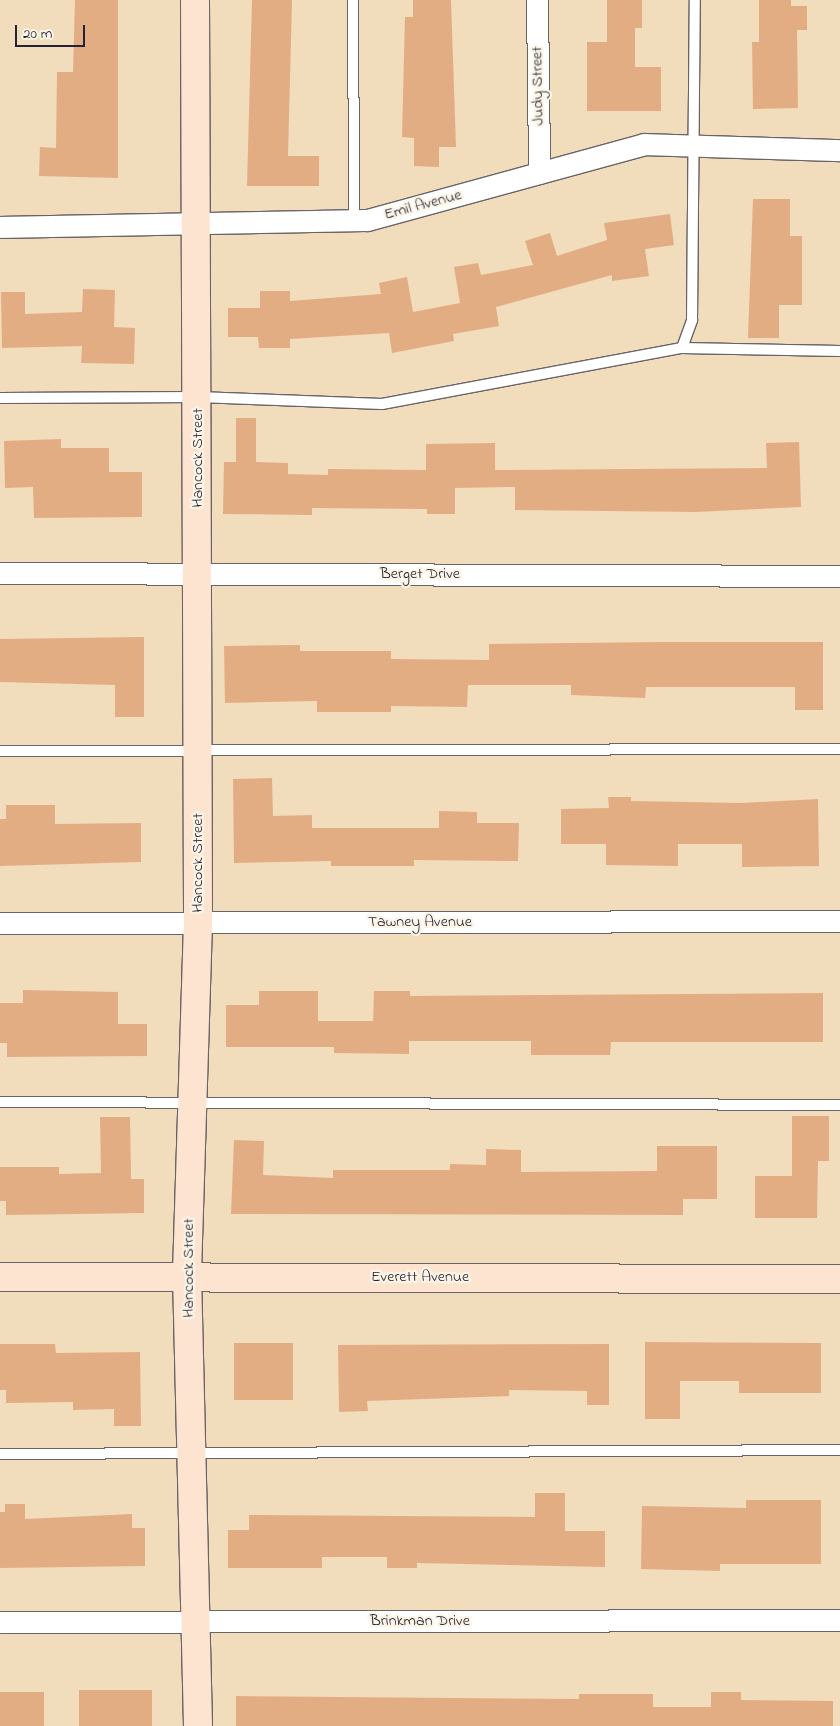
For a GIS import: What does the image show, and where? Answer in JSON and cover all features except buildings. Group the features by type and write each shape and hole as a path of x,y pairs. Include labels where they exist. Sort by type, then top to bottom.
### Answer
{"street":[{"name":"Hancock Street","path":"195,0 198,223 198,923 187,1275 198,1621 198,1726"},
{"name":"Judy Street","path":"537,0 539,173"},
{"name":"Emil Avenue","path":"0,227 354,220 644,144 840,150"},
{"name":"Berget Drive","path":"0,573 840,576"},
{"name":"Tawney Avenue","path":"0,923 840,922"},
{"name":"Everett Avenue","path":"0,1276 187,1275 840,1279"},
{"name":"Brinkman Drive","path":"0,1622 840,1620"}],"lane":[{"path":"353,0 354,220"},
{"path":"682,348 692,320 695,0"},
{"path":"0,398 198,397 382,404 682,348 840,351"},
{"path":"0,752 198,753 840,749"},
{"path":"0,1102 840,1105"},
{"path":"0,1454 193,1456 840,1450"}]}
